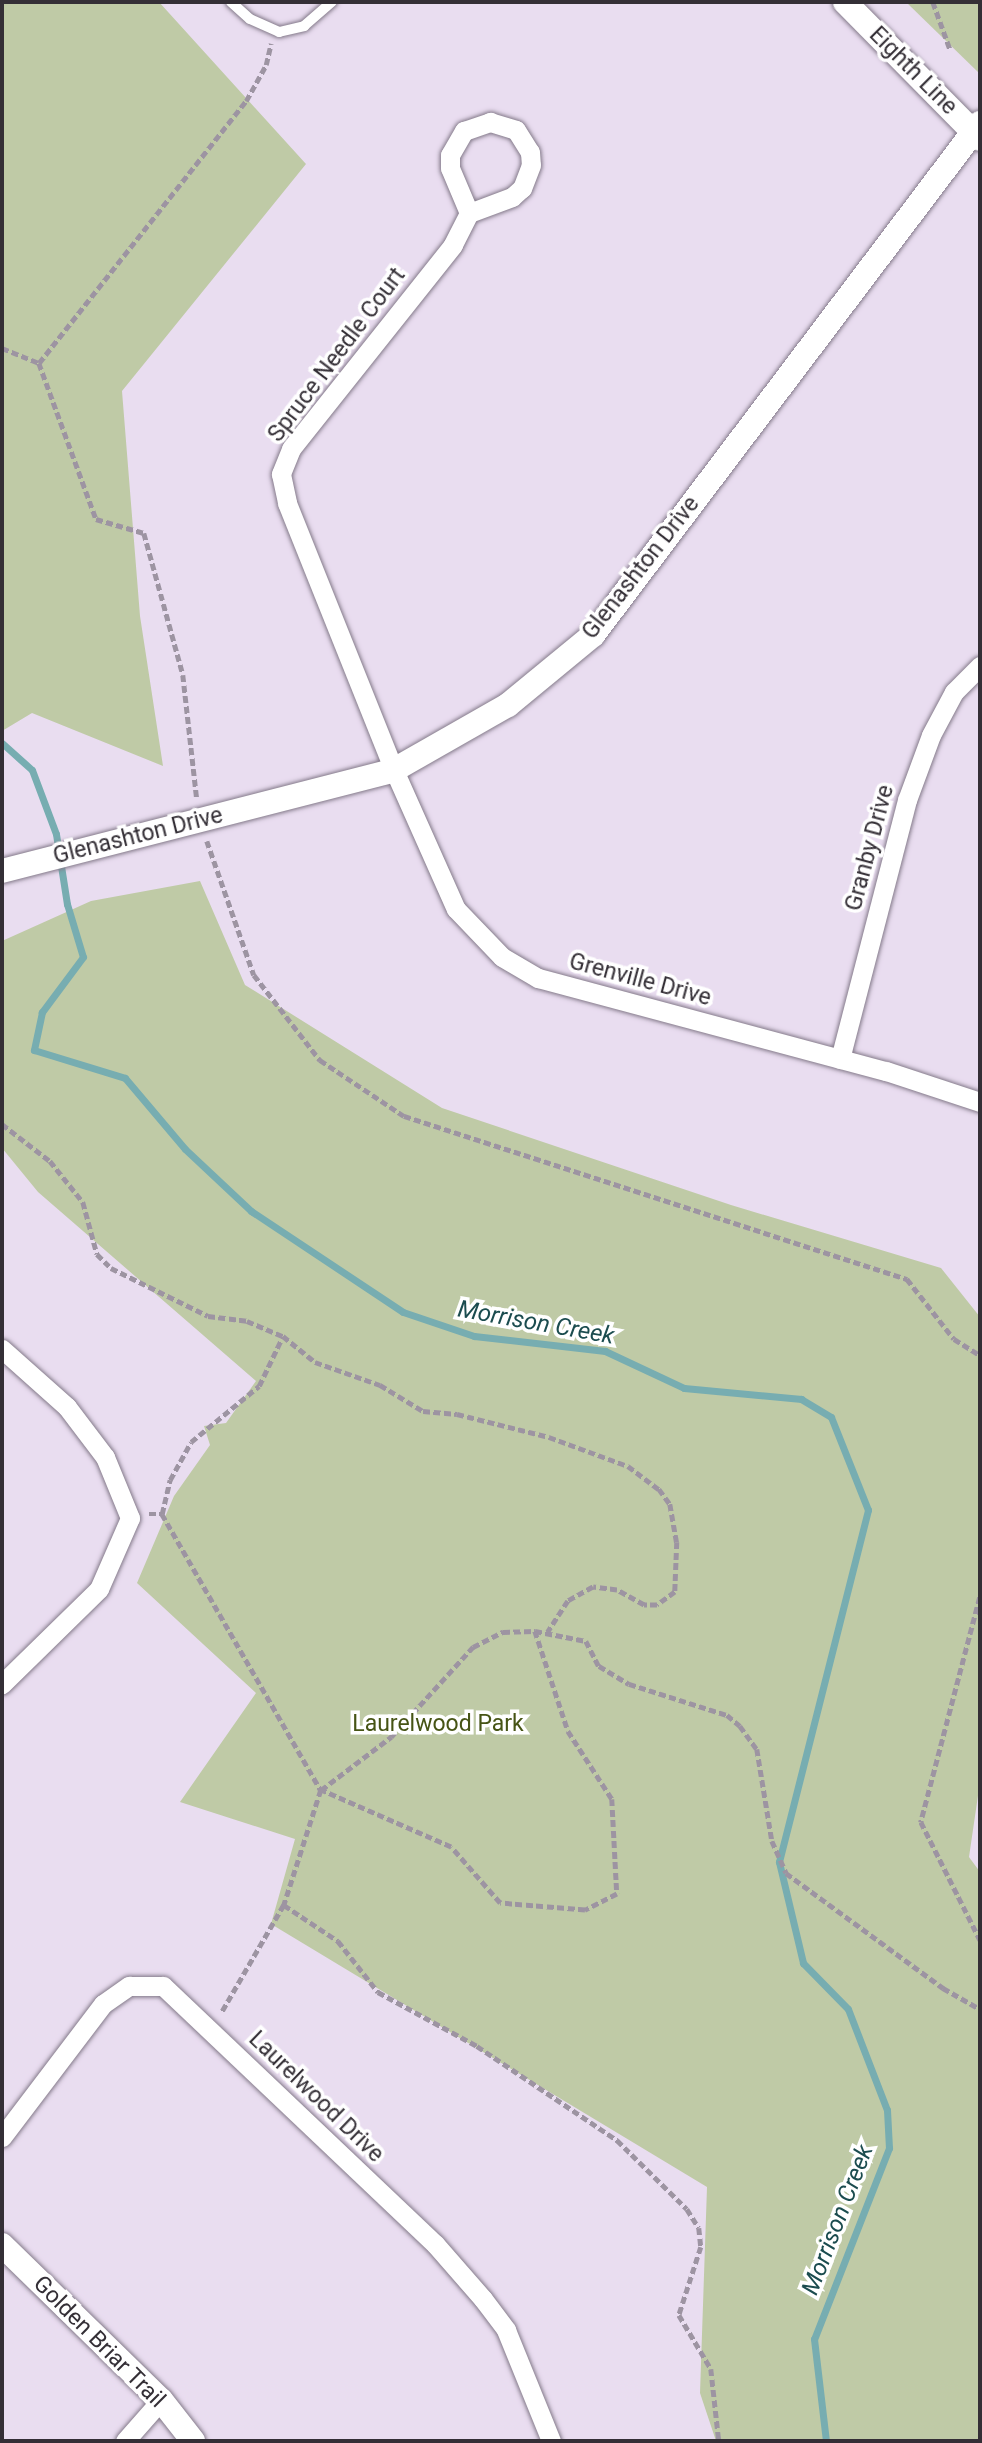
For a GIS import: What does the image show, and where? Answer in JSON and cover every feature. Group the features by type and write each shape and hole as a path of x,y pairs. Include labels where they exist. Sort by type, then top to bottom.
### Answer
{"street":[{"name":"Eighth Line","path":"845,2 978,131"},
{"path":"476,124 503,124 524,140 531,164 528,177 512,197 469,212 450,169 455,142 476,124"},
{"name":"Glenashton Drive","path":"6,869 394,769 508,705 593,635 978,131"},
{"name":"Spruce Needle Court","path":"394,769 286,503 281,474 291,449 453,245 469,212"},
{"name":"Granby Drive","path":"840,1059 907,800 931,735 954,692 980,666"},
{"name":"Grenville Drive","path":"394,769 456,909 502,957 538,978 840,1059 980,1102"},
{"path":"2,1349 67,1407 106,1457 130,1518 99,1589 2,1684"},
{"name":"Laurelwood Drive","path":"2,2137 103,2004 129,1986 163,1986 435,2245 483,2299 506,2330 551,2441"},
{"name":"Golden Briar Trail","path":"2,2245 160,2400 194,2441"},
{"path":"125,2441 160,2400"}],"lane":[{"path":"231,2 250,19 274,30 304,26 332,2"}],"path":[{"path":"933,2 950,49"},
{"path":"39,363 246,101 266,65 274,30"},
{"path":"2,348 39,363 96,519 144,533 183,675 200,820 254,975 320,1059 404,1116 907,1279 954,1339 980,1355"},
{"path":"2,1124 50,1161 83,1202 97,1254 111,1268 208,1316 247,1321 283,1336 316,1362 380,1385 423,1412 457,1414 549,1437 628,1466 659,1489 670,1504 677,1542 674,1592 667,1601 644,1605 617,1590 593,1587 568,1601 548,1632"},
{"path":"283,1336 259,1386 191,1441 170,1480 162,1514 321,1790 452,1847 500,1903 585,1910 617,1894 612,1799 568,1731 535,1631"},
{"path":"149,1514 162,1514"},
{"path":"980,1597 921,1822 980,1940"},
{"path":"222,2012 284,1905 321,1790 391,1737 473,1647 503,1632 535,1631 586,1642 599,1666 629,1684 727,1715 740,1726 757,1749 772,1841 786,1873 943,1988 980,2009"},
{"path":"284,1905 338,1941 378,1992 477,2046 617,2140 687,2209 699,2228 701,2247 679,2315 710,2369 719,2441"}],"green space":[{"path":"2,2 159,2 306,164 122,391 140,616 163,766 32,713 2,731"},
{"path":"906,2 980,2 980,74"},
{"name":"Laurelwood Park","path":"200,881 245,985 442,1108 731,1205 941,1268 980,1317 980,1782 969,1857 980,1872 980,2441 716,2441 700,2393 707,2187 271,1924 295,1839 180,1802 256,1693 137,1583 174,1496 210,1445 204,1426 226,1423 256,1381 38,1192 2,1148 2,941 91,901"}],"waterway":[{"name":"Morrison Creek","path":"2,743 32,770 56,834 67,904 83,957 42,1012 34,1050 125,1078 185,1149 251,1211 403,1312 474,1336 605,1351 684,1388 801,1399 831,1417 868,1510 779,1862 803,1963 848,2009 887,2110 889,2148 814,2339 826,2441"}]}
